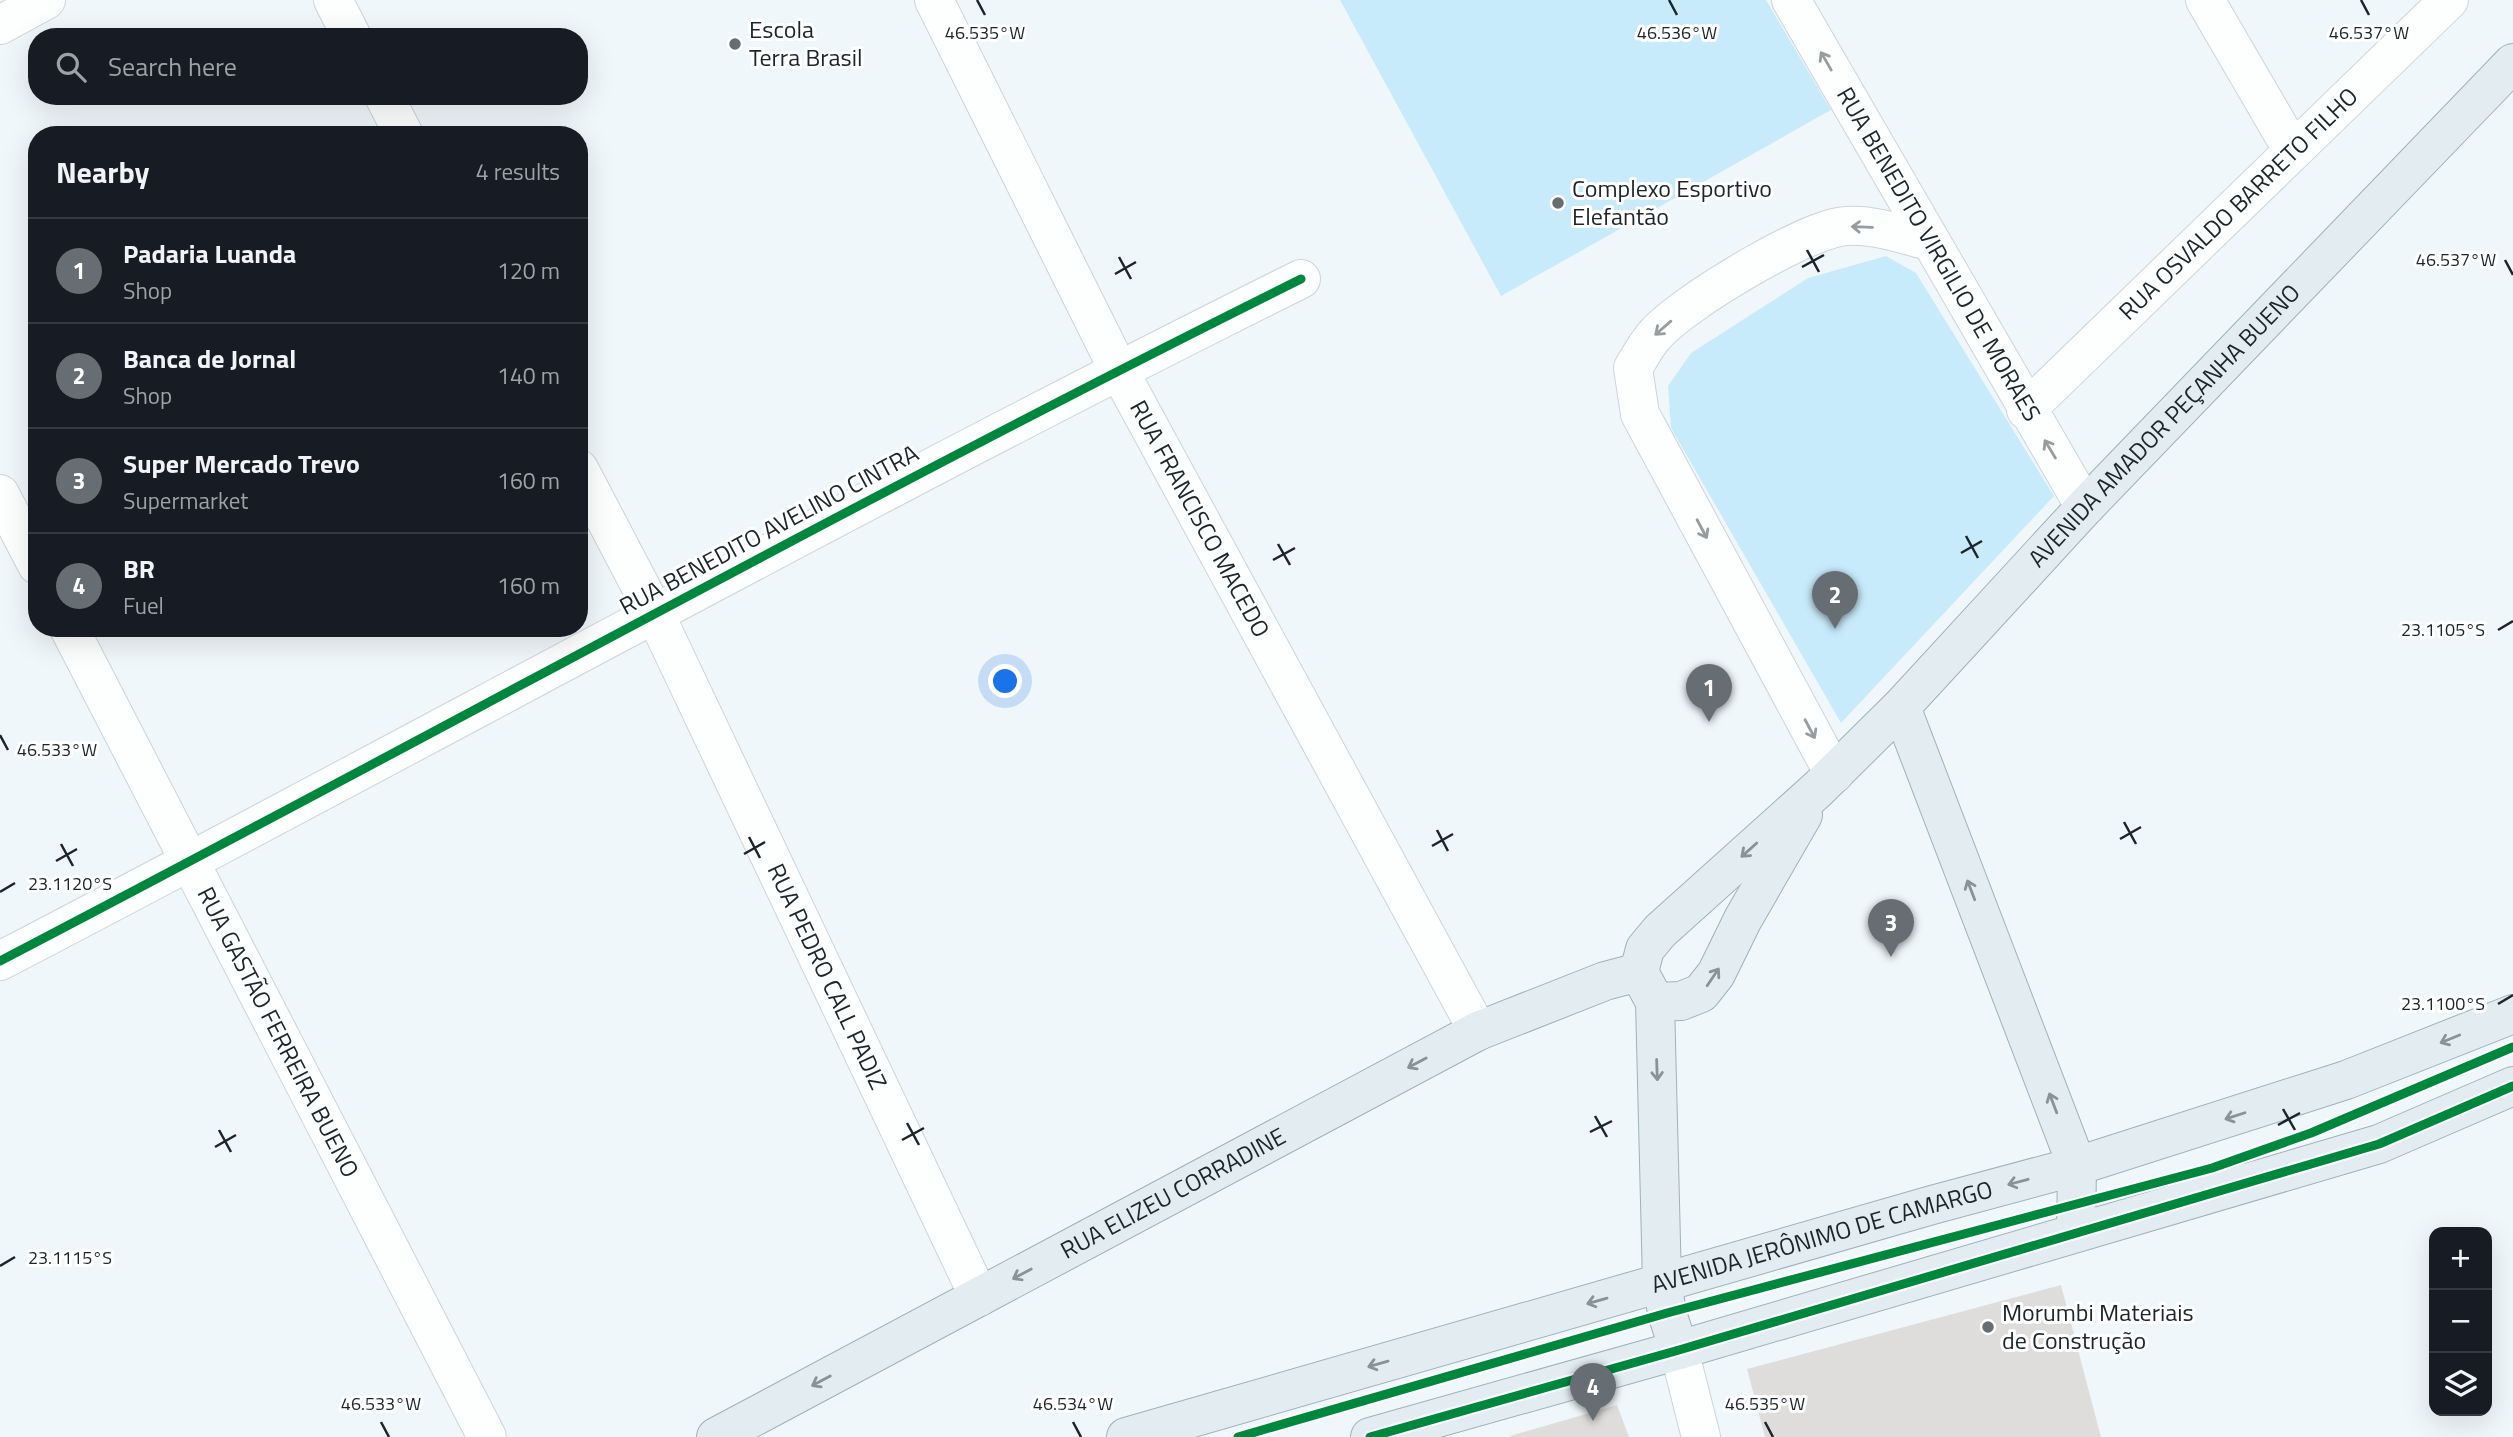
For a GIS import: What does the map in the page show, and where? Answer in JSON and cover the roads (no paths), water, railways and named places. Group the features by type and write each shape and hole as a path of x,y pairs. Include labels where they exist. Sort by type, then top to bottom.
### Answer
{"main road":[{"name":"AVENIDA AMADOR PEÇANHA BUENO","path":"1679,1350 1662,1282 1645,949 1660,931 1826,782 1901,708 2085,507 2513,63"},
{"path":"1901,708 2077,1166 2076,1233"},
{"name":"AVENIDA AMADOR PEÇANHA BUENO","path":"1647,987 1681,1001 1702,993 1716,975 1743,919 1826,782"},
{"name":"RUA ELIZEU CORRADINE","path":"716,1437 1478,1031 1605,981 1647,987"},
{"name":"AVENIDA JERÔNIMO DE CAMARGO","path":"1126,1437 1662,1282 2077,1166 2346,1080 2513,1014"},
{"path":"1370,1437 1679,1350 2379,1144 2513,1086"}],"street":[{"path":"0,24 46,0"},
{"path":"333,0 347,28"},
{"name":"RUA FRANCISCO MACEDO","path":"934,0 1118,369 1478,1031"},
{"name":"RUA BENEDITO VIRGILIO DE MORAES","path":"1791,0 2026,410 2085,507"},
{"path":"2204,0 2293,151"},
{"name":"RUA OSVALDO BARRETO FILHO","path":"2026,410 2449,0"},
{"path":"389,105 399,126"},
{"path":"1826,782 1640,414 1633,368 1654,336 1689,305 1801,239 1840,227 1874,228 1929,241"},
{"name":"RUA BENEDITO AVELINO CINTRA","path":"0,961 190,862 654,612 1118,369 1301,279"},
{"name":"RUA PEDRO CALL PADIZ","path":"588,486 654,612 979,1297"},
{"path":"0,494 28,548"},
{"name":"RUA GASTÃO FERREIRA BUENO","path":"74,637 487,1437"},
{"path":"1679,1350 1701,1437"}],"place":[{"name":"Escola Terra Brasil","path":"735,44"},
{"name":"Complexo Esportivo Elefantão","path":"1558,203"},
{"name":"Banca de Jornal","path":"1835,629"},
{"name":"Padaria Luanda","path":"1709,722"},
{"name":"Super Mercado Trevo","path":"1891,957"},
{"name":"Morumbi Materiais de Construção","path":"1988,1327"},
{"name":"BR","path":"1593,1421"}]}
